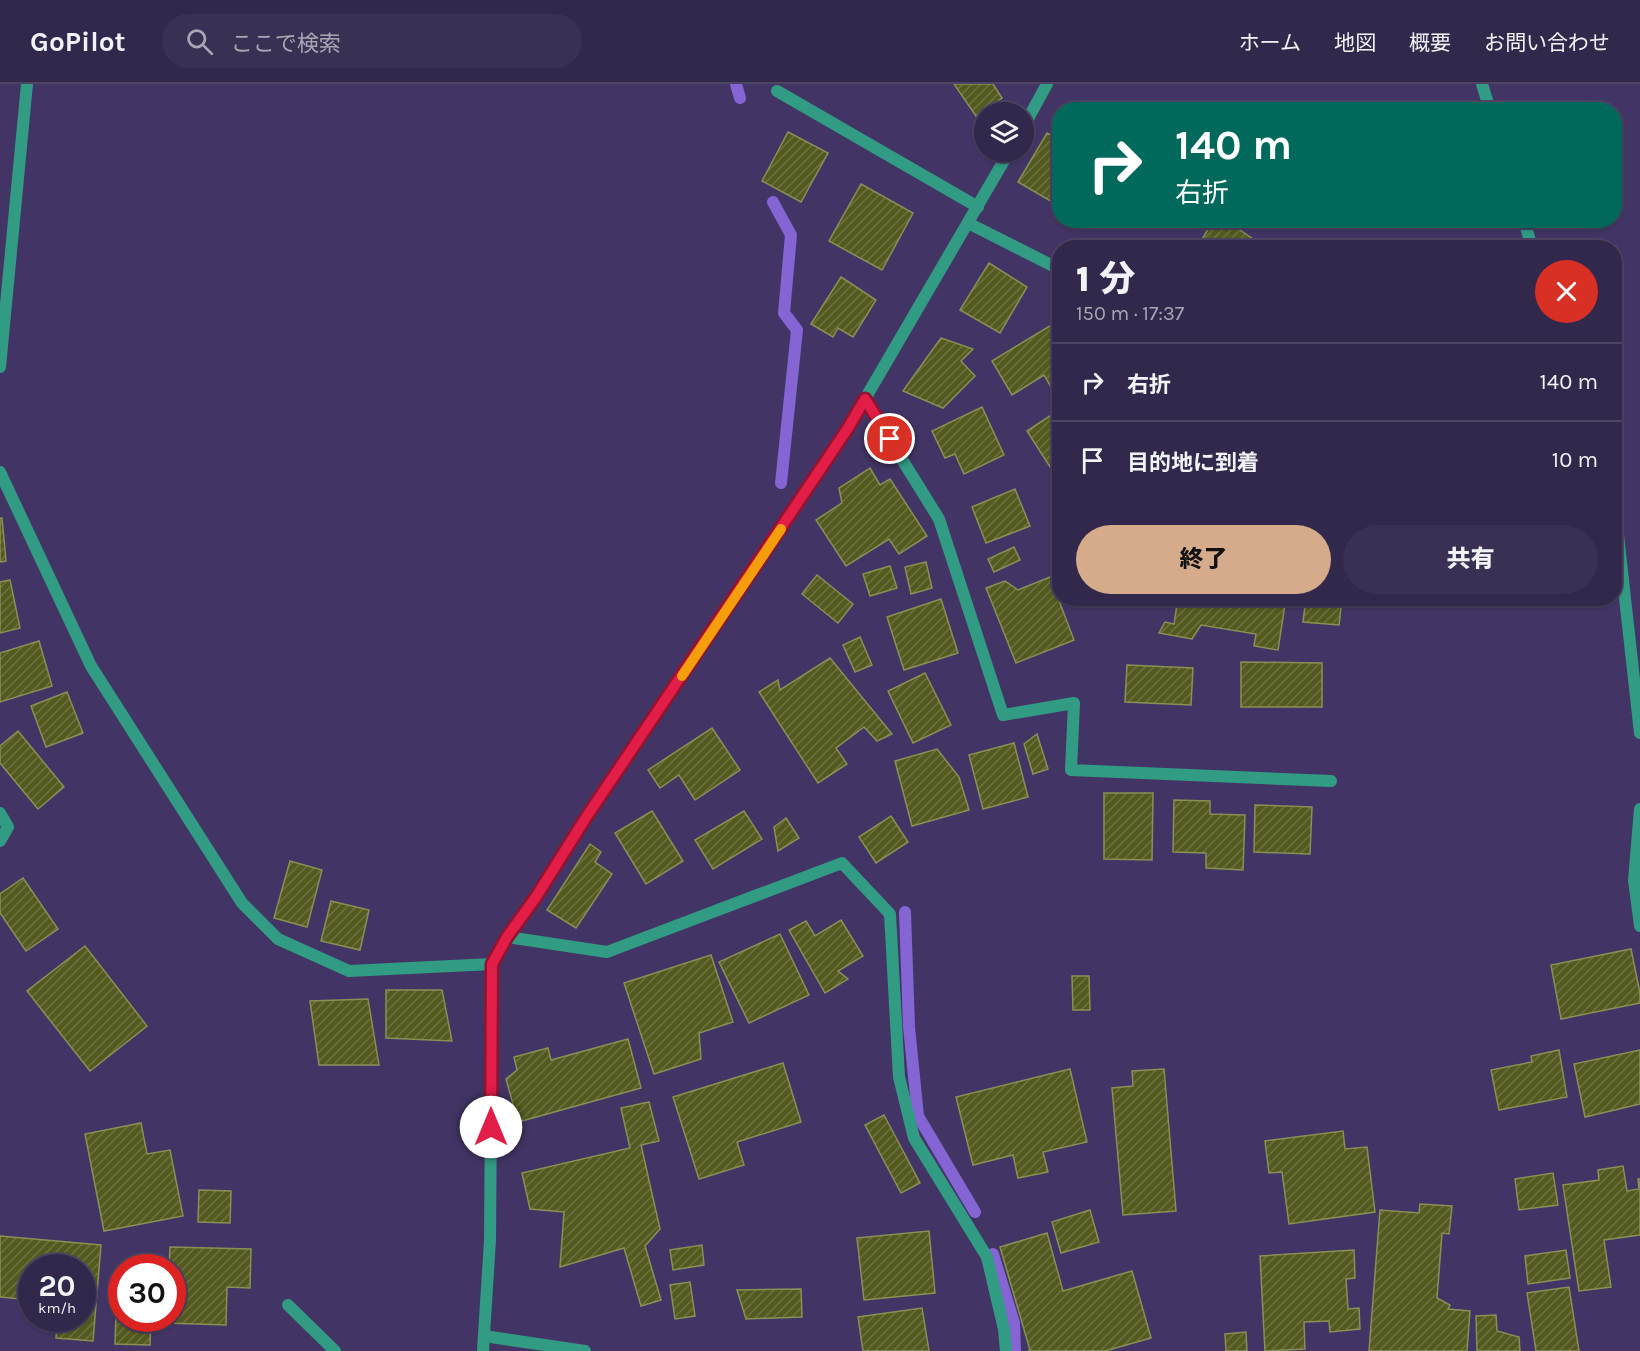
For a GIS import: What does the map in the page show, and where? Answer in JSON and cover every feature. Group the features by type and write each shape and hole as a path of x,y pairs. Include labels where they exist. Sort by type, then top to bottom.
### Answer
{"street":[{"path":"0,367 27,84"},
{"path":"1034,108 1047,84"},
{"path":"1482,84 1488,102"},
{"path":"777,91 978,207"},
{"path":"483,1351 490,1240 492,964 507,937 536,897 585,819 842,438 1003,162"},
{"path":"968,223 1052,265"},
{"path":"865,399 939,519 1003,715 1074,703 1071,770 1331,781"},
{"path":"0,472 91,666 242,903 278,939 349,971 492,964"},
{"path":"1622,571 1640,733"},
{"path":"1640,809 1634,880 1640,926"},
{"path":"0,813 8,827 0,841"},
{"path":"507,937 607,952 843,863 890,914 898,1077 914,1138 987,1257 1004,1329 1006,1351"},
{"path":"288,1305 335,1351"},
{"path":"484,1336 585,1351"}],"building":[{"path":"954,84 993,84 1002,98 996,102 974,102 974,113"},
{"path":"788,132 828,153 801,202 762,181"},
{"path":"1047,133 1052,136 1052,202 1018,182 1030,162 1034,162 1034,155"},
{"path":"861,184 913,213 882,270 829,241"},
{"path":"1209,228 1237,228 1254,240 1202,240"},
{"path":"989,263 1027,287 1000,333 960,310"},
{"path":"841,277 876,300 853,337 838,328 833,337 811,324"},
{"path":"1052,325 1052,389 1044,375 1012,395 992,361"},
{"path":"941,338 973,349 961,361 975,376 943,408 903,391"},
{"path":"982,407 1004,455 964,474 955,454 945,458 932,431"},
{"path":"1052,415 1052,470 1027,431"},
{"path":"870,468 880,485 890,479 927,536 899,554 889,539 846,566 816,520 842,503 839,488"},
{"path":"1015,489 1030,526 986,543 972,507"},
{"path":"0,518 2,518 6,561 0,562"},
{"path":"1014,547 1020,560 994,572 988,559"},
{"path":"926,562 932,588 911,594 905,567"},
{"path":"890,566 897,588 870,596 863,574"},
{"path":"817,575 853,604 838,623 802,594"},
{"path":"1050,577 1052,606 1061,606 1074,640 1016,663 986,588 1005,581 1018,590"},
{"path":"10,580 20,628 0,633 0,582"},
{"path":"941,599 958,653 904,670 887,617"},
{"path":"1177,606 1285,606 1278,650 1254,646 1256,634 1201,625 1192,639 1159,633 1165,622 1174,624"},
{"path":"1305,606 1341,606 1339,625 1303,622"},
{"path":"860,637 872,665 855,672 843,645"},
{"path":"39,641 52,686 0,702 0,653"},
{"path":"830,658 892,734 877,741 864,727 836,748 847,764 818,783 759,692 778,680 780,690"},
{"path":"1241,662 1322,663 1322,707 1241,707"},
{"path":"1127,665 1193,668 1191,705 1125,702"},
{"path":"925,673 951,725 913,743 888,691"},
{"path":"67,692 83,733 46,747 31,706"},
{"path":"712,728 740,770 695,800 679,775 660,788 648,770"},
{"path":"18,731 64,787 38,809 0,763 0,746"},
{"path":"1037,734 1048,769 1033,774 1024,744"},
{"path":"1014,743 1028,797 983,809 969,755"},
{"path":"937,749 959,777 969,810 912,826 895,761"},
{"path":"1104,793 1153,793 1152,860 1104,859"},
{"path":"1174,800 1210,801 1210,814 1245,815 1243,870 1206,868 1206,853 1173,852"},
{"path":"1255,805 1312,807 1310,854 1254,852"},
{"path":"652,811 683,861 646,884 615,833"},
{"path":"744,811 762,839 713,869 695,840"},
{"path":"891,816 908,842 876,863 859,837"},
{"path":"786,818 799,838 778,851 774,827"},
{"path":"590,844 601,852 595,862 612,874 576,928 547,910"},
{"path":"290,861 322,870 307,927 274,918"},
{"path":"23,878 58,929 26,951 0,913 0,894"},
{"path":"331,901 369,910 360,950 321,941"},
{"path":"841,920 863,956 838,971 848,979 825,993 789,930 806,921 815,936"},
{"path":"780,934 809,995 749,1023 719,962"},
{"path":"85,946 147,1026 90,1071 27,991"},
{"path":"1631,949 1640,1003 1561,1019 1551,965"},
{"path":"711,955 733,1022 699,1033 701,1059 654,1074 624,983"},
{"path":"1072,976 1089,976 1090,1010 1073,1010"},
{"path":"386,990 442,990 452,1041 386,1038"},
{"path":"368,999 379,1065 319,1065 310,1001"},
{"path":"628,1039 641,1088 518,1122 506,1079 517,1070 514,1057 548,1048 551,1060"},
{"path":"1559,1050 1567,1097 1499,1110 1491,1070 1532,1062 1531,1056"},
{"path":"1640,1050 1640,1104 1585,1117 1574,1064"},
{"path":"783,1063 801,1122 737,1142 744,1165 699,1179 673,1097"},
{"path":"1070,1069 1087,1142 1043,1152 1048,1172 1018,1178 1013,1155 973,1165 956,1097"},
{"path":"1164,1069 1176,1211 1123,1215 1112,1088 1133,1086 1132,1071"},
{"path":"649,1102 659,1141 641,1145 660,1229 645,1246 661,1300 641,1306 624,1248 560,1267 564,1212 530,1209 522,1173 630,1148 621,1108"},
{"path":"884,1115 920,1183 901,1193 865,1125"},
{"path":"141,1123 147,1154 170,1150 183,1216 104,1231 85,1134"},
{"path":"1343,1131 1345,1149 1367,1147 1375,1212 1289,1224 1282,1172 1269,1173 1265,1141"},
{"path":"1623,1166 1627,1191 1639,1189 1638,1179 1640,1179 1640,1235 1604,1240 1611,1287 1579,1291 1563,1185 1599,1180 1598,1170"},
{"path":"1553,1173 1558,1205 1519,1210 1515,1179"},
{"path":"199,1190 231,1191 230,1223 198,1222"},
{"path":"1420,1204 1452,1206 1449,1234 1442,1233 1437,1298 1450,1305 1448,1309 1470,1311 1467,1351 1369,1351 1380,1210 1419,1213"},
{"path":"1090,1210 1099,1242 1061,1253 1052,1222"},
{"path":"929,1231 935,1293 864,1300 857,1238"},
{"path":"1047,1233 1063,1291 1132,1271 1151,1338 1105,1351 1028,1351 1030,1350 1000,1247"},
{"path":"0,1236 101,1245 96,1305 96,1254 18,1254 18,1299 0,1297"},
{"path":"702,1245 704,1265 673,1270 670,1250"},
{"path":"170,1247 251,1249 250,1288 227,1287 226,1325 186,1324 186,1254 170,1254"},
{"path":"1354,1250 1355,1278 1346,1279 1348,1309 1359,1308 1360,1329 1330,1332 1329,1321 1304,1322 1305,1349 1265,1351 1260,1256"},
{"path":"1566,1250 1570,1278 1528,1284 1525,1256"},
{"path":"690,1282 695,1316 675,1319 670,1285"},
{"path":"1569,1287 1579,1351 1536,1351 1527,1293"},
{"path":"801,1289 802,1317 746,1319 737,1290"},
{"path":"922,1308 929,1351 863,1351 858,1317"},
{"path":"1496,1315 1497,1331 1519,1337 1520,1351 1477,1351 1476,1316"},
{"path":"57,1332 94,1332 93,1341 56,1338"},
{"path":"115,1332 150,1332 150,1345 115,1344"},
{"path":"1246,1332 1247,1351 1226,1351 1225,1334"}],"waterway":[{"path":"736,84 740,98"},
{"path":"773,202 791,235 784,313 797,330 781,483"},
{"path":"905,912 909,1027 918,1116 975,1212"},
{"path":"993,1254 1014,1323 1015,1351"}],"slow traffic":[{"path":"682,676 781,529"}],"route":[{"path":"491,1127 492,964 507,937 536,897 585,819 848,428 865,399 890,439"}]}
